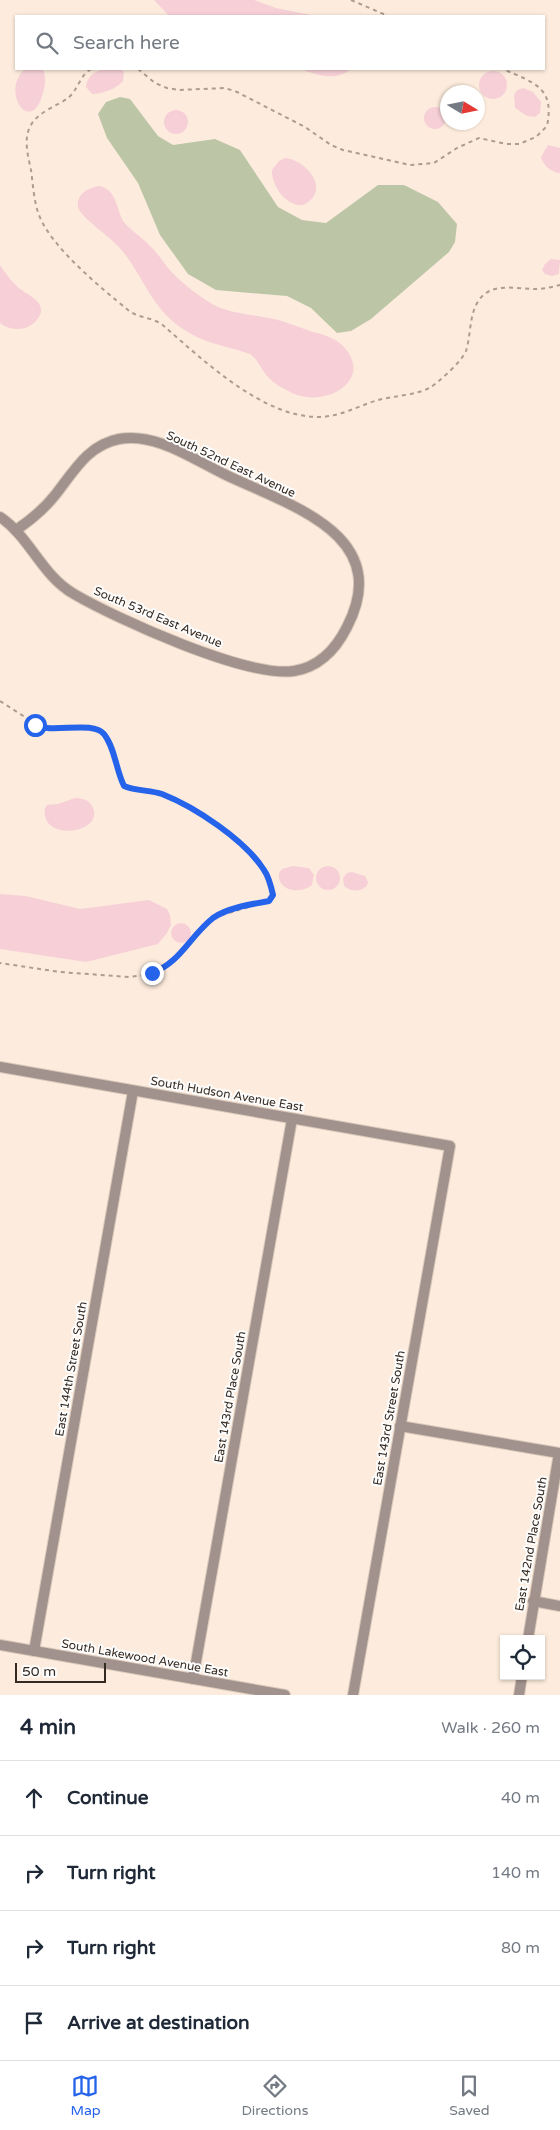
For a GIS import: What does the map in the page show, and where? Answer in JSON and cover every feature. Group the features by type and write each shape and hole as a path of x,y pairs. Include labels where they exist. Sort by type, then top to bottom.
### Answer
{"street":[{"name":"South 52nd East Avenue","path":"16,530 43,509 77,464 99,447 112,441 130,438 156,442 301,511 337,535 351,552 358,570 358,597 349,624"},
{"name":"South 53rd East Avenue","path":"0,517 16,530 40,563 71,593 123,619 226,659 267,669 294,671 324,659 341,639 349,624"},
{"name":"South Hudson Avenue East","path":"0,1067 450,1146"},
{"name":"East 144th Street South","path":"34,1651 133,1090"},
{"name":"East 143rd Place South","path":"193,1679 292,1119"},
{"name":"East 143rd Street South","path":"354,1695 450,1146"},
{"path":"400,1426 559,1453"},
{"name":"East 142nd Place South","path":"529,1635 559,1453"},
{"path":"533,1601 560,1606"},
{"name":"South Lakewood Avenue East","path":"0,1645 285,1695"},
{"path":"519,1695 521,1680"}],"path":[{"path":"351,0 386,15"},
{"path":"91,70 83,76 71,96 38,118 29,130 27,148 39,214 43,223 58,246 130,312 156,320 230,380 274,407 292,414 320,417 338,415 377,401 429,388 465,352 475,306 479,299 496,288 537,289 560,284"},
{"path":"139,70 155,83 167,88 179,90 224,88 231,90 305,127 331,145 343,150 416,165 434,163 457,148 479,138 506,144 519,144 536,136 547,126 549,101 544,92 537,85 505,70"},
{"path":"0,701 42,728 95,729 104,734 124,786 175,800 221,827 241,844 264,869 273,895 269,901 215,917 170,965 146,975 129,977 60,972 0,963"}],"shaded area":[{"path":"154,0 254,0 276,8 311,15 168,15"},
{"path":"24,70 43,70 45,86 37,107 31,112 25,111 16,97 15,88 18,78"},
{"path":"102,70 122,70 124,73 123,81 109,90 92,94 86,87 89,77"},
{"path":"303,70 350,70 339,75 320,75"},
{"path":"493,71 503,75 506,80 506,90 503,95 493,99 485,96 485,85 479,85 483,75"},
{"path":"523,88 533,92 541,102 540,113 535,117 527,116 515,108 514,95 517,90"},
{"path":"120,97 130,99 158,136 173,145 215,139 240,150 278,207 302,220 326,223 378,185 404,185 438,202 457,224 455,242 449,252 371,319 351,331 337,333 311,308 287,296 216,290 188,274 160,235 138,183 107,138 98,114 106,102"},
{"path":"435,107 439,108 440,128 435,129 427,126 424,118 427,110"},
{"path":"176,110 185,113 188,122 185,131 176,134 167,131 164,122 167,113"},
{"path":"548,145 560,148 560,173 550,170 542,160 541,157"},
{"path":"285,158 301,164 313,177 316,192 303,205 297,205 285,199 274,182 272,170 279,161"},
{"path":"100,186 106,188 113,196 124,222 157,253 172,273 209,302 224,309 279,320 327,336 341,344 351,356 353,368 351,378 344,387 334,393 321,397 294,394 270,379 250,354 197,337 169,318 153,299 118,246 80,211 78,202 81,195 92,188"},
{"path":"551,259 560,260 559,274 552,276 545,274 542,270"},
{"path":"0,265 15,284 40,306 40,315 28,327 13,329 0,323"},
{"path":"75,798 85,800 92,806 94,816 90,823 72,831 61,830 52,826 46,819 45,808 47,805 58,804"},
{"path":"293,866 309,868 314,875 312,885 302,890 296,890 285,887 282,884 279,879 279,873 282,869"},
{"path":"328,866 336,870 340,878 336,886 328,890 320,886 316,878 320,870"},
{"path":"352,872 365,876 368,882 367,886 356,891 344,886 343,878 347,873"},
{"path":"0,894 26,896 80,909 149,900 167,909 171,925 158,944 86,962 0,949"},
{"path":"181,923 188,926 191,933 188,940 181,943 174,940 171,933 174,926"}],"route":[{"path":"35,725 50,729 88,728 99,730 104,734 108,742 124,786 157,793 175,800 221,827 258,862 268,877 273,895 269,901 222,913 215,917 206,924 170,965 152,973"}]}
